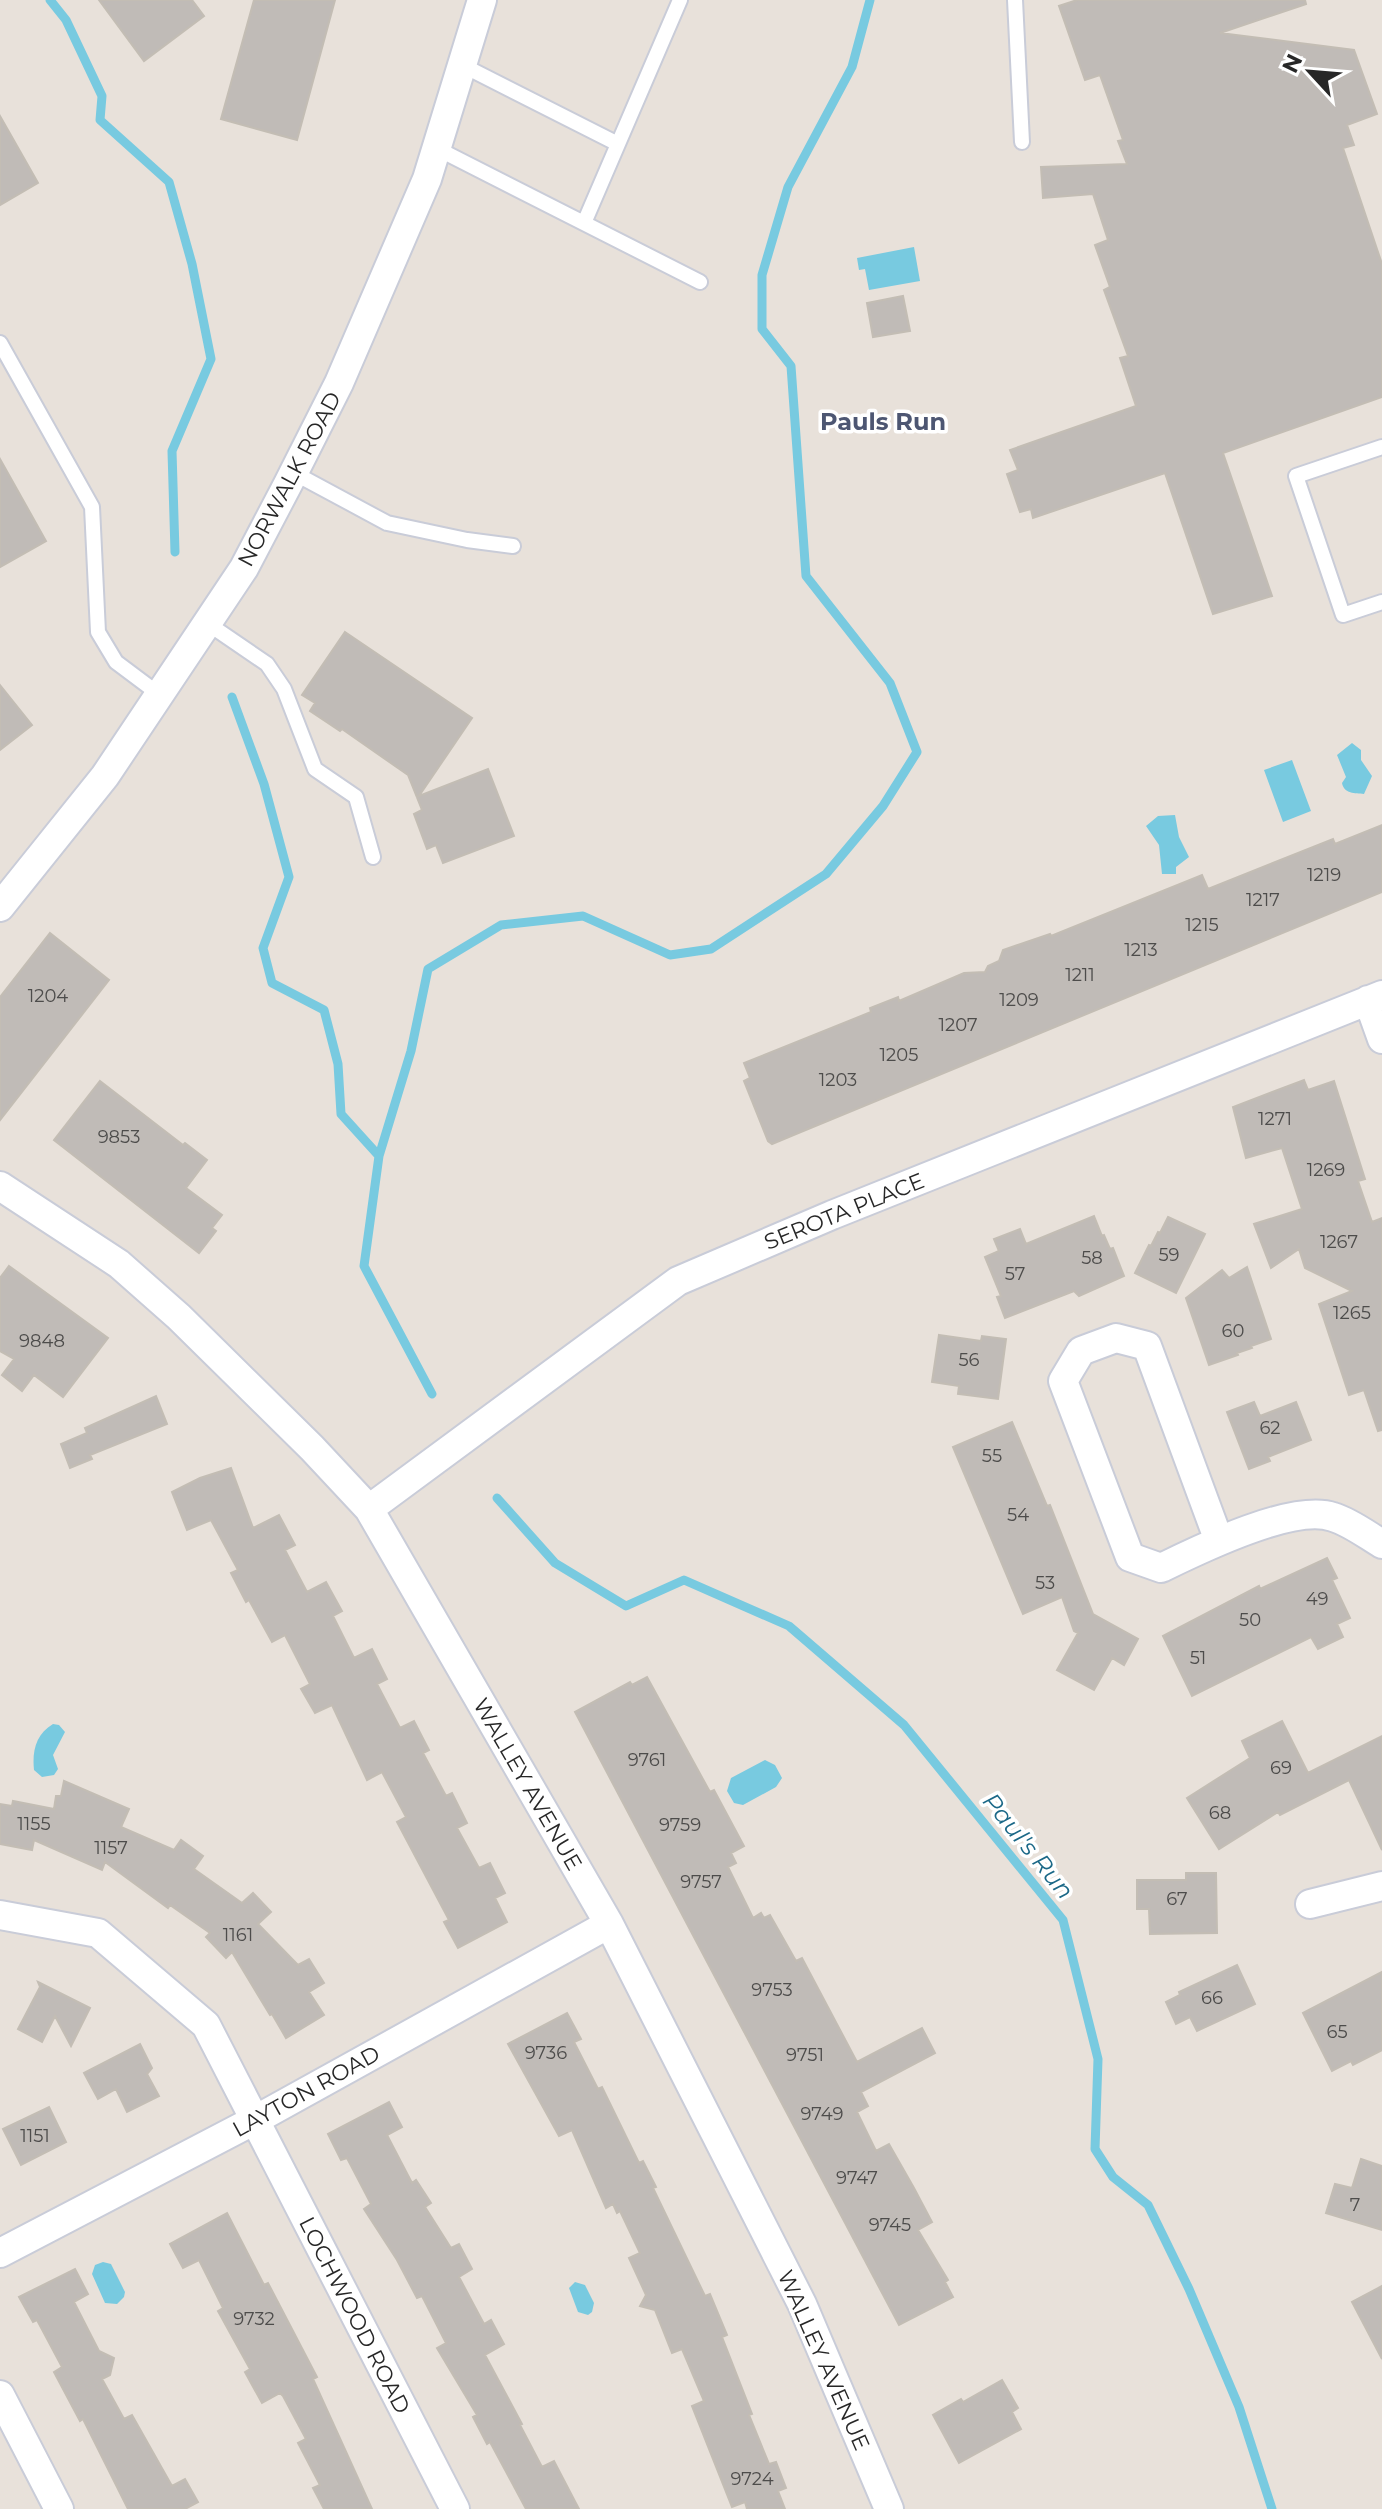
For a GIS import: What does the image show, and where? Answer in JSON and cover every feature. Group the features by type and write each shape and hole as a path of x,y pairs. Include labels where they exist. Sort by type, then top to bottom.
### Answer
{"street":[{"name":"NORWALK ROAD","path":"0,907 105,776 244,568 339,383 427,179 482,0"},
{"name":"SEROTA PLACE","path":"369,1509 678,1281 832,1215 1375,997 1382,1039"},
{"name":"WALLEY AVENUE","path":"0,1186 119,1264 202,1338 369,1509 609,1924 802,2304 889,2509"},
{"path":"1219,1541 1147,1346 1116,1338 1081,1351 1063,1381 1130,1557 1161,1568 1219,1541 1288,1517 1331,1516 1382,1544"},
{"path":"1310,1904 1382,1886"},
{"name":"LOCHWOOD ROAD","path":"0,1915 98,1933 206,2025 455,2509"},
{"name":"LAYTON ROAD","path":"0,2253 255,2120 609,1924"},
{"path":"0,2395 59,2509"}],"lane":[{"path":"584,223 680,0"},
{"path":"1015,0 1022,142"},
{"path":"462,65 618,144"},
{"path":"436,148 700,282"},
{"path":"0,343 92,507 98,632 116,662 160,695"},
{"path":"1382,447 1296,476 1343,615 1382,602"},
{"path":"294,473 387,523 513,546"},
{"path":"207,623 267,664 284,689 315,769 356,797 373,857"}],"water":[{"path":"914,247 920,281 869,290 865,269 859,270 857,258"},
{"path":"1352,743 1361,750 1361,760 1372,776 1364,794 1347,791 1342,783 1346,777 1337,755"},
{"path":"1292,760 1311,811 1283,822 1264,770"},
{"path":"1175,815 1179,837 1189,857 1176,867 1176,874 1162,874 1159,845 1146,826 1158,816"},
{"path":"53,1724 59,1725 65,1732 53,1755 58,1769 54,1775 42,1777 34,1770 35,1750 39,1738"},
{"path":"765,1760 775,1765 782,1778 776,1787 743,1805 734,1803 727,1791 731,1778"},
{"path":"103,2262 111,2264 125,2292 117,2304 105,2303 92,2274 95,2265"},
{"path":"575,2282 585,2285 594,2303 588,2315 578,2312 569,2288"}],"building":[{"path":"99,0 192,0 204,16 144,61"},
{"path":"254,0 335,0 297,140 221,119"},
{"path":"1077,0 1305,0 1306,4 1220,33 1354,50 1377,114 1347,125 1354,145 1343,148 1382,264 1382,397 1223,453 1272,596 1213,614 1165,473 1033,518 1031,509 1020,512 1007,474 1018,470 1010,450 1136,406 1120,358 1128,356 1104,290 1110,287 1095,245 1108,240 1093,194 1043,198 1041,167 1127,164 1118,141 1123,140 1100,75 1085,80 1059,6"},
{"path":"0,116 38,183 0,205"},
{"path":"903,296 910,331 873,337 867,303"},
{"path":"0,459 46,541 0,567"},
{"path":"345,632 472,718 419,796 488,769 514,836 443,863 436,845 427,849 414,814 422,810 408,775 342,729 340,731 310,711 315,703 302,695"},
{"path":"0,685 32,725 0,750"},
{"path":"1382,825 1382,892 772,1144 768,1141 744,1081 750,1078 744,1063 871,1012 870,1008 898,997 899,1001 964,973 985,972 988,966 999,961 1003,950 1051,936 1202,875 1208,889 1333,839 1335,844"},
{"path":"50,933 109,980 0,1120 0,997"},
{"path":"1304,1080 1308,1090 1334,1081 1365,1179 1358,1181 1372,1222 1382,1218 1382,1430 1378,1431 1364,1390 1349,1395 1319,1304 1352,1291 1305,1268 1299,1249 1271,1268 1254,1224 1302,1209 1282,1148 1246,1158 1233,1107"},
{"path":"100,1081 207,1160 186,1188 222,1215 212,1228 216,1231 199,1253 54,1140"},
{"path":"1094,1216 1102,1236 1110,1249 1113,1248 1124,1276 1079,1296 1074,1291 1005,1318 997,1297 1001,1296 985,1257 999,1251 994,1239 1020,1229 1026,1244"},
{"path":"1168,1217 1205,1234 1176,1293 1135,1273"},
{"path":"9,1266 108,1338 63,1397 34,1375 22,1391 2,1375 14,1359 0,1351 0,1278"},
{"path":"1247,1267 1271,1339 1209,1365 1186,1298 1222,1270 1229,1278"},
{"path":"939,1335 981,1341 982,1336 1006,1339 998,1399 958,1394 959,1386 932,1382"},
{"path":"156,1396 167,1424 90,1455 92,1459 70,1468 61,1444 87,1433 85,1428"},
{"path":"1254,1402 1260,1416 1296,1402 1311,1440 1268,1457 1270,1461 1249,1469 1227,1412"},
{"path":"1012,1422 1047,1506 1050,1505 1093,1614 1138,1639 1124,1665 1112,1658 1094,1690 1057,1670 1078,1633 1074,1631 1062,1597 1023,1614 953,1447"},
{"path":"231,1468 253,1528 279,1515 295,1545 285,1550 307,1592 326,1582 342,1611 333,1616 354,1658 372,1649 387,1679 377,1684 400,1728 414,1721 429,1750 423,1753 446,1796 452,1793 467,1823 457,1828 479,1868 490,1863 505,1893 495,1898 507,1922 458,1948 444,1922 449,1920 397,1822 406,1817 382,1772 367,1780 332,1705 315,1713 301,1689 310,1684 285,1635 272,1642 249,1600 246,1602 231,1573 238,1570 211,1520 187,1530 172,1492 200,1478"},
{"path":"1327,1558 1337,1578 1332,1580 1350,1618 1337,1624 1343,1637 1318,1649 1311,1637 1192,1696 1163,1636 1259,1586 1260,1589"},
{"path":"647,1677 710,1792 714,1790 744,1846 731,1853 736,1863 728,1867 753,1918 761,1913 764,1918 770,1915 796,1961 802,1958 857,2062 922,2028 935,2053 861,2092 868,2106 857,2112 876,2151 889,2144 932,2222 918,2230 948,2280 945,2282 953,2297 899,2325 575,1712 630,1682 632,1685"},
{"path":"1282,1721 1308,1773 1382,1736 1382,1850 1349,1780 1280,1815 1278,1812 1219,1849 1187,1798 1250,1758 1242,1741"},
{"path":"64,1781 129,1809 121,1827 174,1850 181,1840 203,1856 194,1869 242,1903 253,1893 271,1912 258,1924 298,1965 309,1959 324,1983 309,1992 324,2015 286,2038 232,1952 226,1958 206,1937 210,1933 170,1905 168,1908 105,1862 102,1870 34,1840 32,1850 0,1844 0,1804 12,1806 13,1801 54,1809 56,1796 61,1796"},
{"path":"1186,1873 1216,1873 1217,1933 1150,1934 1149,1909 1137,1909 1137,1880 1186,1880"},
{"path":"1237,1965 1255,2004 1197,2031 1190,2017 1176,2024 1166,2002 1180,1995 1179,1992"},
{"path":"1382,1972 1382,2050 1353,2065 1351,2061 1332,2071 1303,2013"},
{"path":"38,1982 90,2008 71,2046 55,2016 42,2042 18,2029 40,1987"},
{"path":"567,2013 581,2039 574,2042 598,2089 602,2087 639,2163 643,2161 705,2296 710,2294 727,2335 722,2337 752,2414 749,2415 769,2464 776,2462 786,2488 778,2491 785,2509 747,2509 745,2502 732,2507 692,2406 704,2401 682,2349 672,2353 655,2310 640,2306 646,2295 629,2258 640,2253 620,2211 617,2213 613,2204 606,2208 572,2130 559,2136 508,2044"},
{"path":"140,2044 152,2068 147,2074 159,2096 127,2112 116,2089 98,2099 84,2073"},
{"path":"389,2102 402,2127 387,2135 412,2183 416,2180 431,2203 425,2207 451,2248 459,2244 472,2269 459,2277 484,2324 491,2320 504,2344 485,2355 542,2467 554,2461 579,2509 526,2509 490,2442 487,2444 473,2417 477,2415 437,2348 446,2343 422,2296 417,2298 364,2209 371,2204 347,2158 341,2160 328,2134"},
{"path":"49,2107 66,2142 21,2165 3,2129"},
{"path":"1361,2159 1382,2166 1382,2230 1326,2213 1335,2184 1352,2188"},
{"path":"227,2213 317,2377 313,2379 372,2509 324,2509 313,2488 320,2485 298,2443 306,2439 283,2396 280,2393 262,2403 245,2372 250,2369 218,2311 223,2308 199,2260 183,2268 170,2244"},
{"path":"75,2269 88,2294 74,2302 99,2351 114,2358 110,2375 102,2379 124,2419 132,2415 172,2486 185,2479 198,2502 185,2509 128,2509 83,2419 80,2421 54,2372 62,2367 37,2320 33,2322 19,2297"},
{"path":"1382,2286 1382,2359 1352,2302"},
{"path":"1002,2380 1018,2408 1012,2412 1021,2429 959,2463 933,2415"}],"waterway":[{"path":"50,0 66,20 102,96 100,120 169,182 192,264 211,359 172,451 175,552"},
{"path":"432,1394 364,1266 379,1156 411,1051 428,969 501,925 583,916 670,955 711,949 826,874 883,806 917,752 890,683 806,576 791,366 762,329 762,275 788,187 852,67 870,0"},
{"path":"232,697 264,784 289,877 263,948 272,983 324,1010 338,1064 341,1114 379,1156"},
{"name":"Paul's Run","path":"497,1498 555,1563 626,1606 684,1580 789,1626 904,1725 1063,1920 1098,2059 1095,2149 1113,2177 1148,2205 1189,2289 1239,2407 1272,2509"}],"district":[{"name":"Pauls Run","path":"883,422"}]}
